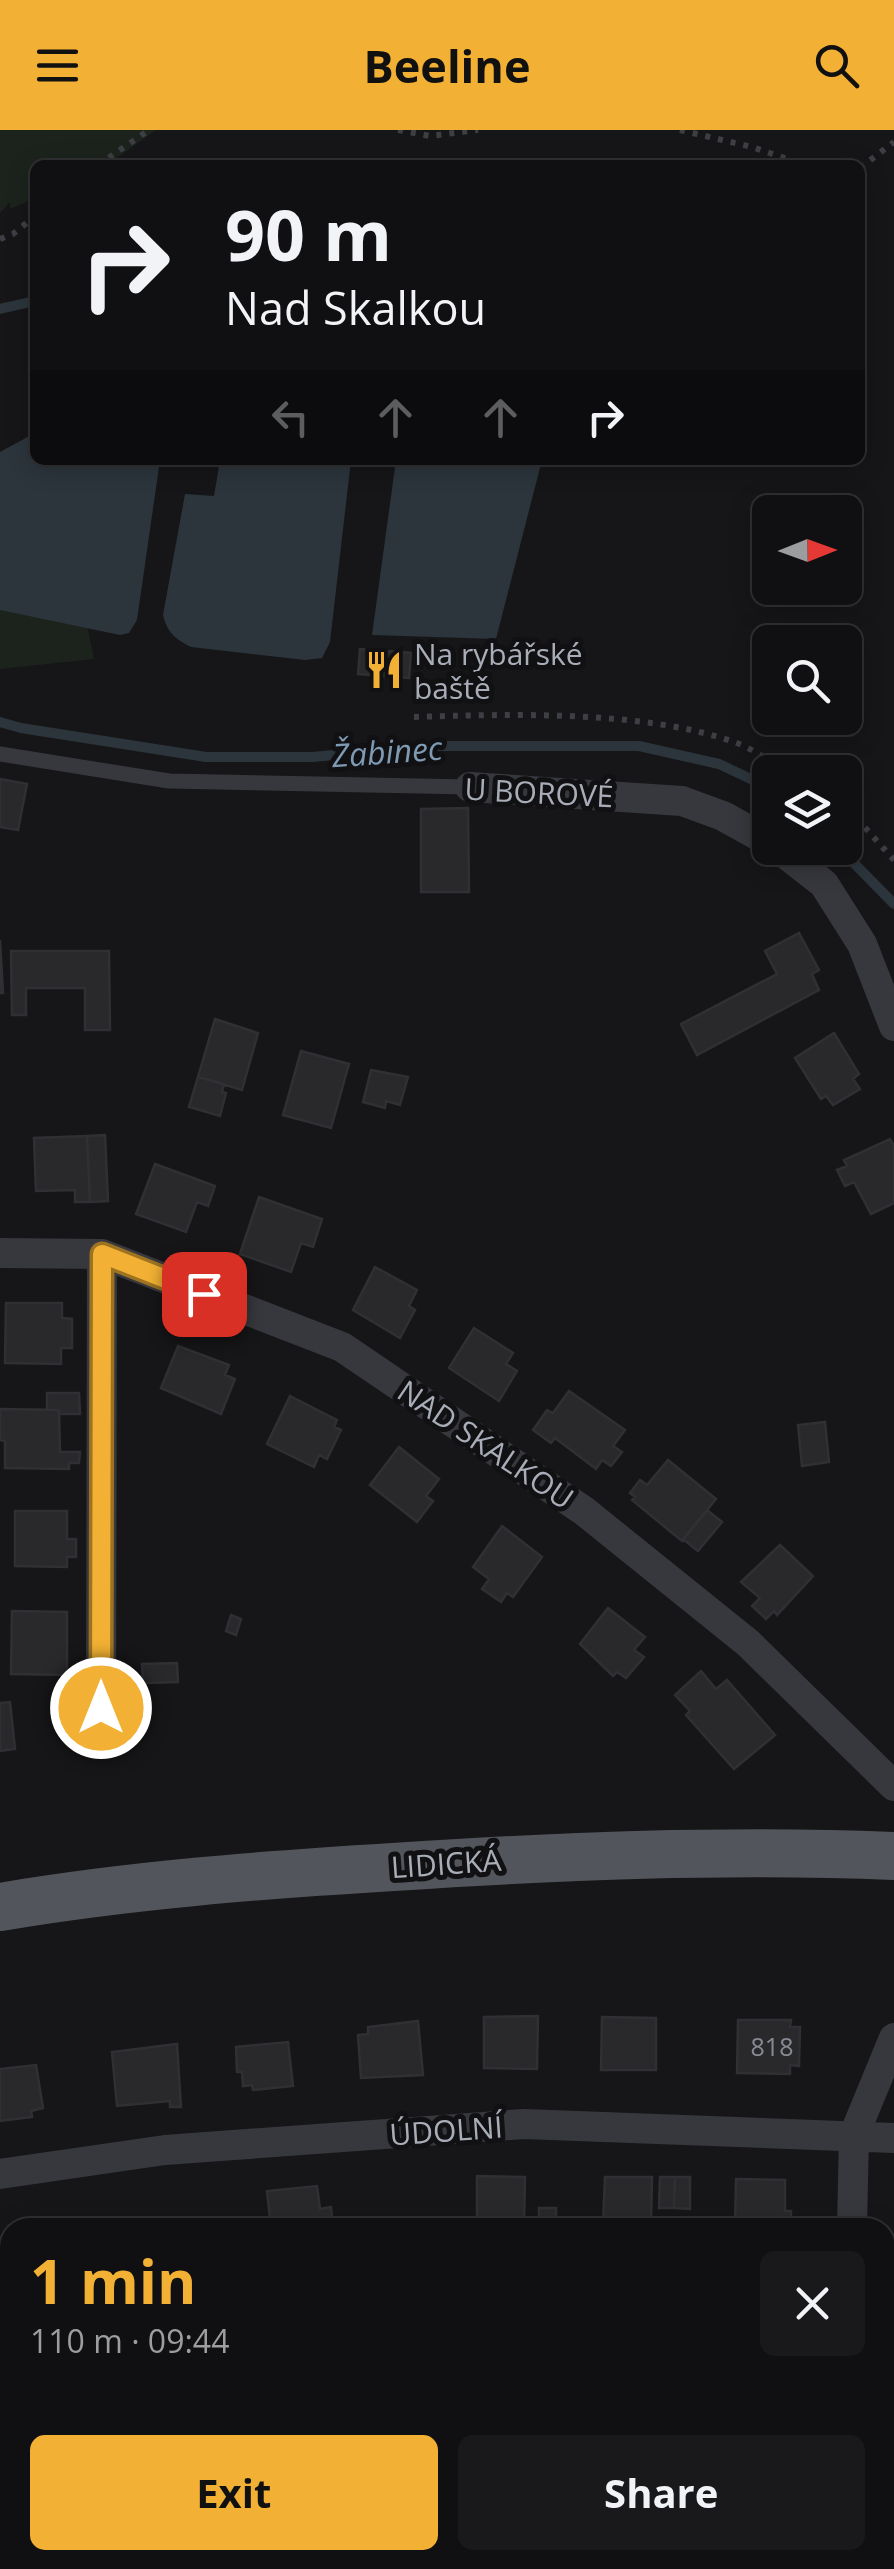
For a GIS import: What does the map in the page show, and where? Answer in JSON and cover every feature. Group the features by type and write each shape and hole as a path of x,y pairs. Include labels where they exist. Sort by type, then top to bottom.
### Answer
{"main road":[{"name":"LIDICKÁ","path":"0,1906 263,1875 506,1859 659,1854 894,1856"}],"street":[{"name":"U BOROVÉ","path":"470,787 682,800 752,832"},
{"path":"800,865 824,884 862,944 894,1026"},
{"name":"NAD SKALKOU","path":"0,1253 102,1254 342,1347 584,1510 748,1643 894,1786"},
{"path":"101,1708 102,1254"},
{"path":"852,2218 854,2135 894,2038"},
{"name":"ÚDOLNÍ","path":"0,2174 165,2150 524,2124 894,2138"}],"lane":[{"name":"U BOROVÉ","path":"0,754 169,781 470,787"}],"path":[{"path":"105,160 149,130"},
{"path":"398,130 430,136 478,130"},
{"path":"680,130 790,160"},
{"path":"865,164 894,142"},
{"path":"0,239 30,220"},
{"path":"414,717 514,715 665,724 737,743 758,755"},
{"path":"862,824 894,860"}],"shaded area":[{"path":"0,130 156,130 114,160 30,160 30,200 10,209 10,202 0,213"},
{"path":"30,436 30,465 159,465 137,620 129,633 120,635 0,610 0,452"},
{"path":"350,465 330,642 322,658 305,660 191,647 176,638 167,626 163,615 185,494 214,496 219,466"},
{"path":"395,465 541,465 496,639 372,635"},
{"path":"0,606 87,625 94,659 0,669"}],"building":[{"path":"360,649 411,653 409,678 358,674"},
{"path":"0,779 27,784 18,830 0,827"},
{"path":"468,808 469,892 421,892 421,809"},
{"path":"799,933 819,970 812,974 819,990 697,1055 681,1024 777,974 765,951"},
{"path":"0,940 3,993 0,993"},
{"path":"11,951 109,951 110,1030 85,1030 85,988 26,988 26,1015 12,1015"},
{"path":"215,1019 258,1033 242,1090 198,1077"},
{"path":"834,1033 859,1074 853,1079 860,1089 833,1105 826,1096 821,1099 795,1058"},
{"path":"301,1051 349,1064 331,1128 283,1115"},
{"path":"371,1070 408,1077 400,1105 386,1101 385,1108 363,1102"},
{"path":"198,1077 224,1084 222,1092 226,1093 220,1116 189,1107"},
{"path":"105,1135 108,1201 90,1202 87,1136"},
{"path":"87,1136 90,1202 75,1202 75,1190 36,1191 34,1138"},
{"path":"890,1139 894,1146 894,1203 871,1214 854,1182 845,1186 837,1170 847,1166 844,1160"},
{"path":"155,1164 215,1186 208,1206 197,1202 186,1232 136,1214"},
{"path":"259,1197 322,1219 313,1247 301,1243 291,1272 240,1254"},
{"path":"375,1267 417,1290 409,1306 415,1310 400,1338 353,1310"},
{"path":"6,1303 62,1303 62,1318 72,1319 72,1348 61,1348 61,1364 5,1363"},
{"path":"474,1328 513,1353 506,1364 517,1371 499,1401 449,1368"},
{"path":"178,1346 229,1365 225,1375 235,1379 221,1414 161,1388"},
{"path":"569,1391 625,1430 613,1446 622,1452 611,1466 602,1460 596,1469 555,1438 551,1443 533,1430 547,1410 553,1413"},
{"path":"47,1393 79,1393 80,1414 47,1410"},
{"path":"290,1396 337,1420 334,1427 341,1430 327,1459 319,1455 314,1467 267,1444"},
{"path":"0,1409 59,1410 60,1452 80,1452 79,1463 69,1463 69,1469 5,1468"},
{"path":"825,1422 829,1462 802,1466 798,1425"},
{"path":"399,1447 439,1479 426,1496 433,1501 417,1522 370,1485"},
{"path":"668,1460 716,1499 682,1541 632,1500 635,1497 630,1493 640,1480 647,1485"},
{"path":"707,1510 722,1522 698,1551 683,1539"},
{"path":"15,1511 67,1511 67,1539 76,1539 76,1557 67,1557 67,1567 15,1566"},
{"path":"502,1526 542,1557 513,1597 507,1593 501,1602 482,1589 489,1579 473,1567"},
{"path":"780,1545 813,1576 777,1615 774,1611 766,1619 752,1606 760,1598 741,1582"},
{"path":"608,1608 645,1637 634,1650 644,1657 626,1678 617,1672 613,1676 580,1644"},
{"path":"12,1611 67,1612 67,1675 11,1674"},
{"path":"231,1615 241,1619 236,1635 226,1631"},
{"path":"177,1663 178,1682 143,1683 142,1664"},
{"path":"701,1671 716,1689 727,1680 775,1735 734,1769 686,1715 690,1711 675,1695"},
{"path":"10,1702 15,1749 0,1751 0,1703"},
{"path":"538,2016 537,2069 484,2068 484,2017"},
{"path":"602,2017 656,2018 656,2070 601,2070"},
{"path":"738,2020 791,2020 790,2027 800,2027 799,2066 790,2065 790,2074 737,2073"},
{"path":"418,2021 423,2075 361,2078 358,2035 368,2034 368,2027"},
{"path":"288,2042 293,2086 253,2090 252,2085 243,2086 242,2072 237,2072 236,2047"},
{"path":"177,2044 181,2107 170,2107 170,2101 117,2106 112,2052"},
{"path":"36,2065 43,2108 31,2111 32,2117 0,2121 0,2069"},
{"path":"477,2176 525,2177 524,2218 477,2218"},
{"path":"605,2177 652,2177 651,2218 603,2218"},
{"path":"660,2177 675,2177 674,2208 659,2208"},
{"path":"675,2177 690,2177 690,2209 674,2208"},
{"path":"736,2179 785,2180 785,2211 791,2211 791,2218 735,2218"},
{"path":"317,2186 320,2209 331,2207 332,2218 270,2218 267,2191"},
{"path":"539,2208 556,2208 556,2218 539,2218"}],"waterway":[{"path":"0,309 30,302"},
{"name":"Žabinec","path":"0,722 206,757 312,757 432,746 639,746 719,764 752,780"},
{"name":"Žabinec","path":"856,865 894,904"}],"place":[{"name":"Na rybářské baště","path":"384,670"}],"route":[{"path":"101,1708 102,1254 204,1294"}]}
